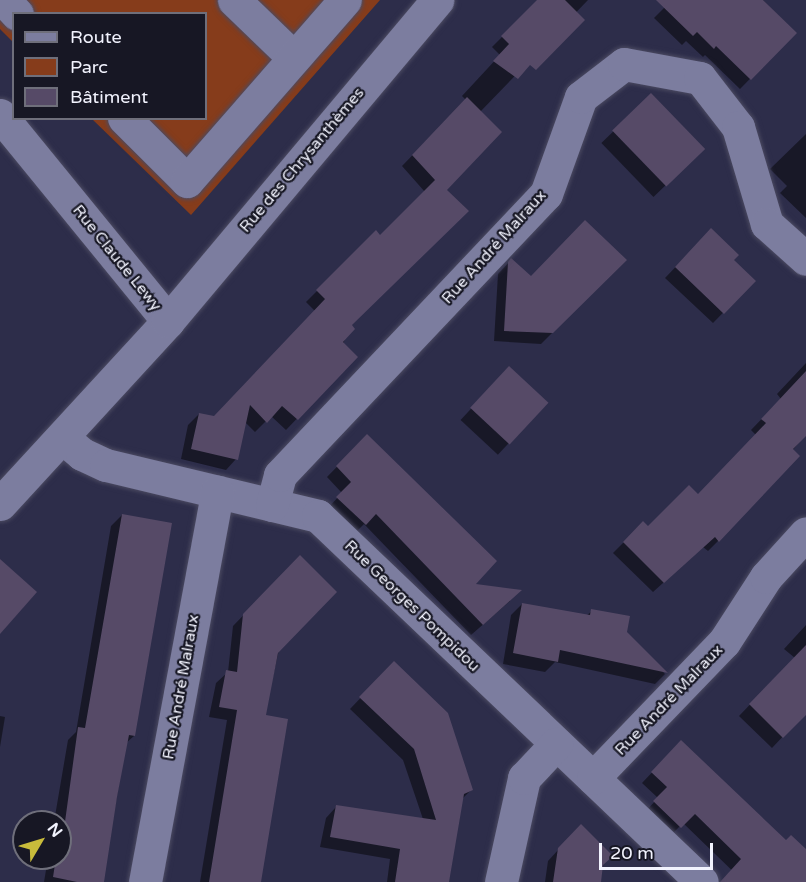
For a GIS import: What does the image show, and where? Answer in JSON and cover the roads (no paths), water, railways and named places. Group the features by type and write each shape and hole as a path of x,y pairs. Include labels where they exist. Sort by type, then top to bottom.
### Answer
{"street":[{"path":"4,0 15,12"},
{"path":"234,0 294,58"},
{"path":"126,120 187,181 345,0"},
{"name":"Rue des Chrysanthèmes","path":"168,321 437,0"},
{"name":"Rue André Malraux","path":"272,505 280,475 546,194 581,97 624,64 700,78 738,127 767,224 806,259"},
{"name":"Rue Claude Lewy","path":"0,115 168,321 0,504"},
{"name":"Rue Georges Pompidou","path":"63,438 82,454 106,465 318,516 702,882"},
{"name":"Rue André Malraux","path":"145,882 217,492"},
{"name":"Rue André Malraux","path":"593,778 724,642 766,577 806,533"},
{"path":"501,882 524,778 556,744"}]}
